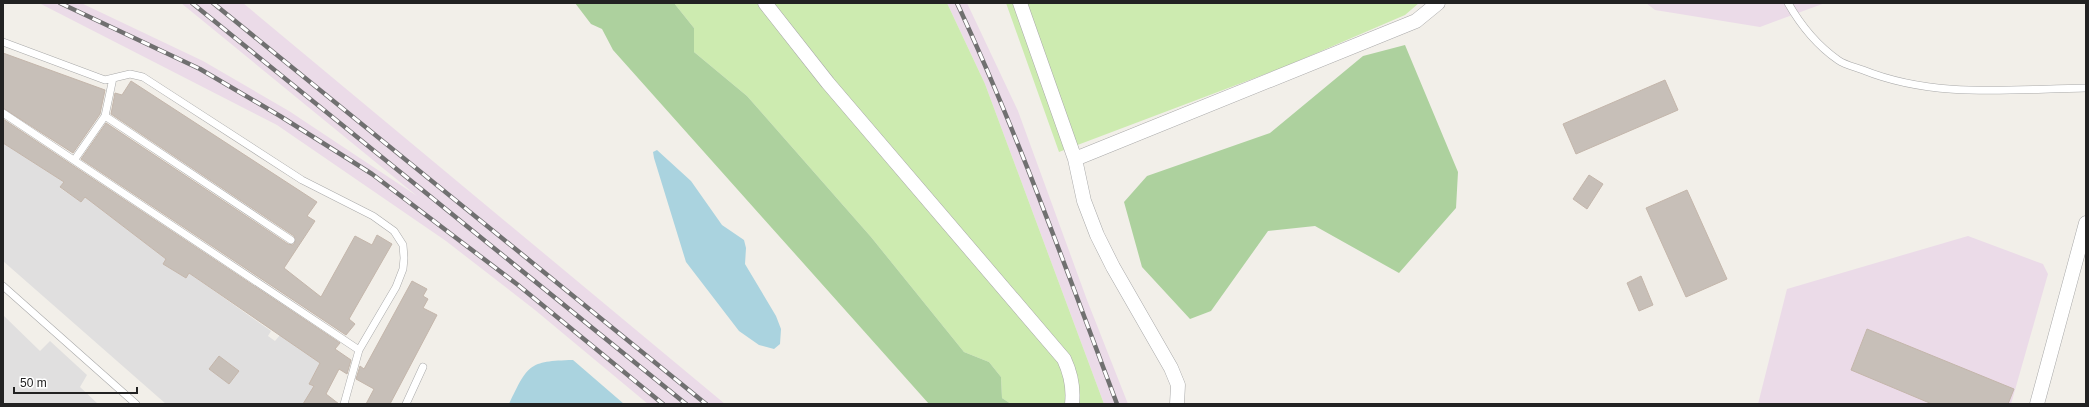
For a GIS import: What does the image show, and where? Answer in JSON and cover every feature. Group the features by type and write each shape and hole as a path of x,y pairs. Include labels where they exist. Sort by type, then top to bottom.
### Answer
{"street":[{"path":"765,3 828,83 1064,359 1070,372 1074,390 1072,404"},
{"path":"1020,3 1075,159 1084,201 1097,234 1113,267 1172,368 1178,385 1177,404"},
{"path":"1075,159 1416,21 1438,3"},
{"path":"2037,404 2086,223"}],"lane":[{"path":"1788,3 1794,14 1812,37 1838,61 1878,76 1923,87 1974,92 2086,88"},
{"path":"3,42 105,80 130,74 143,77 302,180 374,216 394,231 402,245 404,258 403,269 396,287 359,350 344,404"},
{"path":"75,159 104,116 113,78"},
{"path":"3,113 75,159 359,350"},
{"path":"104,116 291,240"},
{"path":"3,286 136,404"},
{"path":"406,404 423,366"}],"shaded area":[{"path":"39,3 81,3 203,61 289,111 417,196 181,3 243,3 725,404 648,404 535,310 446,241 277,125"},
{"path":"947,3 967,3 1018,111 1087,300 1128,404 1104,404 985,84"},
{"path":"1646,3 1825,3 1760,27 1655,10"},
{"path":"3,143 64,182 60,188 81,202 87,194 102,210 166,259 163,264 186,278 189,273 271,331 268,336 275,341 280,335 320,363 309,383 317,388 309,395 303,404 166,404 3,261"},
{"path":"1968,236 2043,264 2048,274 2011,404 1758,404 1787,289"},
{"path":"3,315 40,351 50,341 87,375 80,387 98,404 3,404"}],"green space":[{"path":"575,3 674,3 694,28 694,52 747,96 871,237 964,352 989,362 1001,377 1002,398 1011,404 929,404 613,50 602,29 591,24"},
{"path":"674,3 947,3 985,84 1104,404 1011,404 1002,398 1001,377 989,362 964,352 871,237 747,96 694,52 694,28"},
{"path":"1006,3 1419,3 1405,15 1284,67 1059,152"},
{"path":"1405,45 1458,172 1456,208 1399,273 1315,226 1268,231 1211,311 1190,319 1142,267 1124,202 1147,176 1270,133 1363,56"}],"water":[{"path":"657,150 691,181 722,225 744,240 746,248 745,264 776,316 781,329 780,344 774,349 759,345 739,331 686,262 654,158 653,152"},
{"path":"573,360 624,404 509,404 521,381 531,368 538,364 547,362"}],"building":[{"path":"3,53 105,90 100,114 73,153 3,108"},
{"path":"1665,80 1678,110 1576,154 1563,124"},
{"path":"131,81 317,202 307,216 315,221 284,268 321,297 355,236 372,245 377,235 392,244 349,319 355,324 346,335 81,159 106,123 288,244 293,245 295,242 294,236 111,114 115,93 122,95"},
{"path":"3,119 340,343 335,349 351,360 347,374 339,369 326,394 339,404 303,404 314,386 309,384 320,363 189,273 186,278 163,264 166,259 85,197 81,202 60,187 64,182 3,143"},
{"path":"1589,175 1603,184 1587,209 1573,199"},
{"path":"1687,190 1727,279 1686,297 1646,208"},
{"path":"1641,276 1653,305 1639,311 1627,283"},
{"path":"412,281 427,289 423,296 428,299 423,308 437,315 390,404 366,404 374,389 356,379 360,366 364,369"},
{"path":"1867,329 2014,389 2008,404 1932,404 1851,370"},
{"path":"219,356 239,371 229,384 209,369"}],"railway":[{"path":"60,3 200,69 280,116 372,174 518,285 663,404"},
{"path":"192,3 686,404"},
{"path":"213,3 706,404"},
{"path":"957,3 1001,102 1021,152 1117,404"}]}
